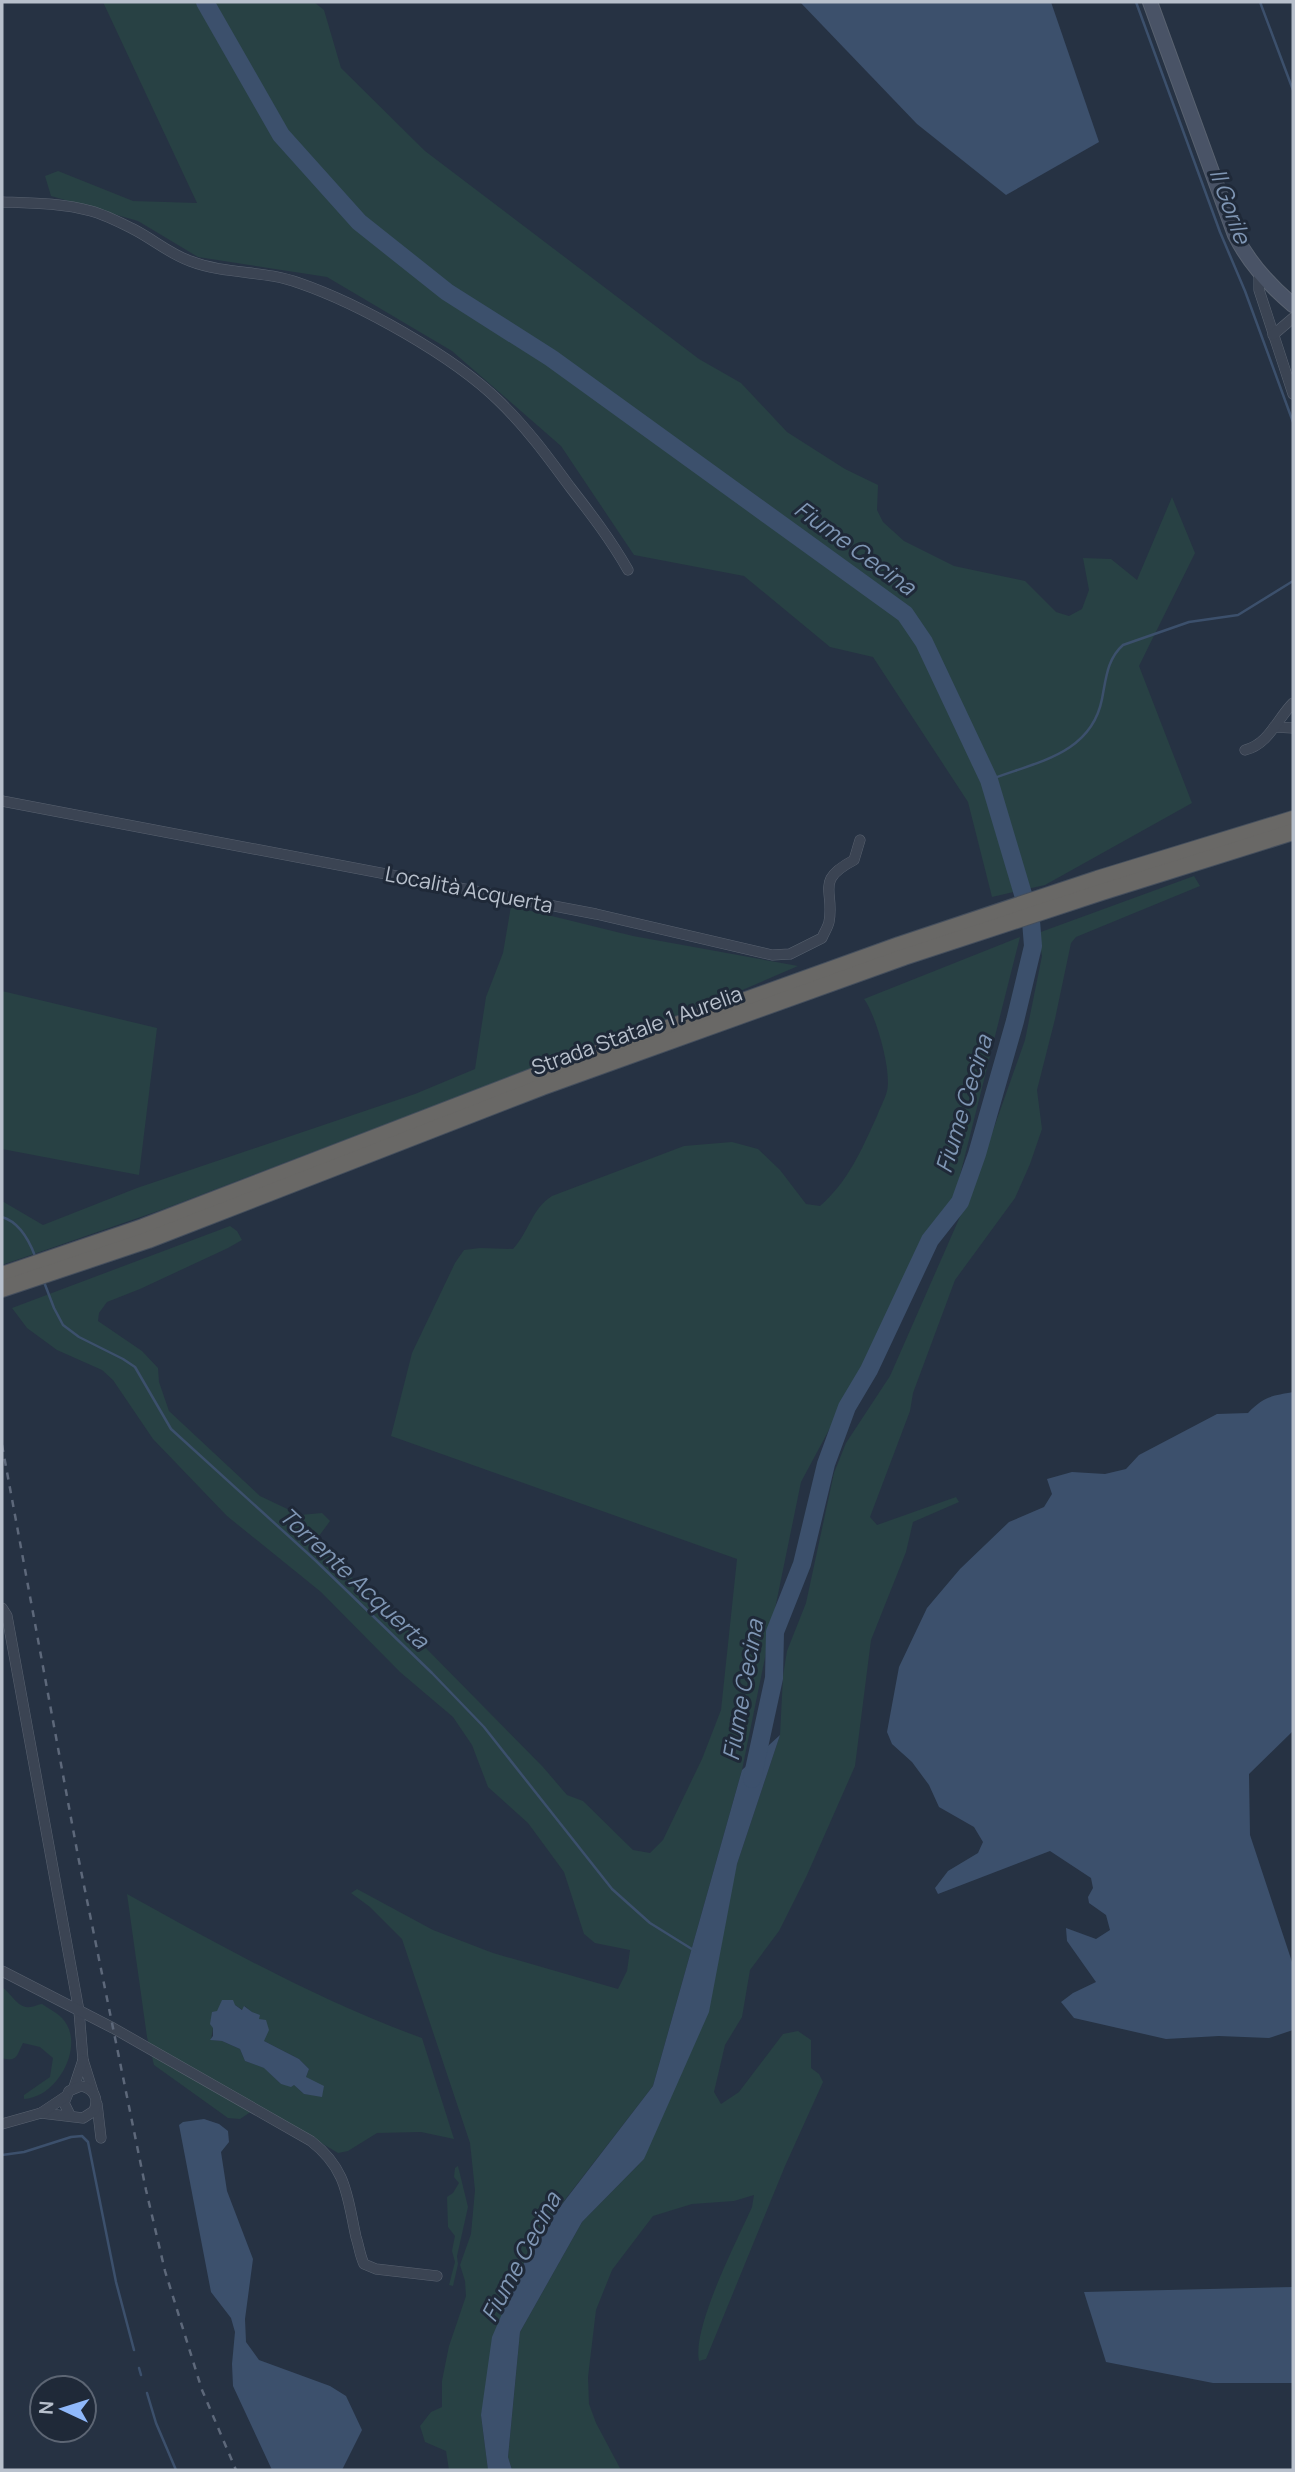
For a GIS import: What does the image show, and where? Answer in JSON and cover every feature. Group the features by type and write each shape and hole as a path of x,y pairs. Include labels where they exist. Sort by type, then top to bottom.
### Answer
{"highway":[{"name":"Strada Statale 1 Aurelia","path":"2,1289 53,1266 542,1087 902,951 1293,819"},
{"name":"Strada Statale 1 Aurelia","path":"1099,886 1293,832"},
{"name":"Strada Statale 1 Aurelia","path":"2,1275 53,1266"}],"main road":[{"path":"1150,2 1231,226 1243,250 1259,272 1293,305"}],"street":[{"path":"2,202 58,204 94,211 189,261 233,273 270,275 296,282 331,295 397,330 467,372 524,426 605,532 628,570"},
{"path":"1259,272 1259,290 1293,394"},
{"path":"1273,335 1293,318"},
{"path":"1245,750 1258,745 1293,703"},
{"path":"1274,727 1293,728"},
{"name":"Località Acquerta","path":"2,801 596,914 772,955 790,954 822,938 829,921 830,881 838,868 854,860 860,840"},
{"path":"2,1608 7,1616 12,1641 79,2011 83,2060 97,2104 102,2138 83,2118 41,2113"},
{"path":"2,1971 170,2061 311,2141 324,2151 337,2167 364,2264 376,2269 437,2276"},
{"path":"2,2124 41,2113 65,2096 74,2087 83,2060"},
{"path":"74,2087 81,2086 93,2092"},
{"path":"65,2096 64,2103 70,2115"},
{"path":"83,2118 94,2111 97,2104"}],"green space":[{"path":"103,2 314,2 324,10 341,68 425,151 699,359 741,383 787,432 845,469 878,485 877,510 883,522 904,541 954,566 1025,581 1056,612 1069,616 1082,609 1089,590 1083,558 1111,559 1137,580 1172,497 1195,553 1139,666 1192,803 1045,885 992,897 968,802 873,657 830,647 744,576 634,555 561,446 452,351 327,277 198,257 138,221 51,196 45,176 58,171 133,201 197,203"},
{"path":"1194,876 1200,886 1076,937 1071,943 1037,1090 1042,1129 1030,1164 1015,1198 955,1280 870,1517 877,1525 956,1497 959,1502 913,1522 906,1552 871,1640 855,1766 779,1931 750,1970 742,2017 725,2045 714,2092 721,2104 739,2092 783,2034 798,2031 811,2040 811,2068 819,2074 823,2082 785,2166 706,2359 699,2361 702,2327 717,2284 752,2207 754,2195 734,2201 692,2204 653,2216 612,2270 596,2310 588,2377 589,2404 621,2470 512,2470 508,2457 520,2332 582,2222 644,2159 780,1735 787,1651 806,1603 834,1473 846,1443 890,1376 973,1187 1025,1040 1042,956 1038,933"},
{"path":"511,906 633,936 798,966 712,1003 598,1043 164,1209 2,1265 2,1201 43,1225 137,1188 415,1094 475,1069 486,997 503,953"},
{"path":"1020,937 955,1195 801,1482 742,1770 653,2086 533,2241 481,2415 488,2470 449,2470 446,2451 425,2442 420,2426 431,2412 442,2407 442,2381 449,2346 466,2296 460,2265 471,2234 475,2190 470,2143 402,1939 370,1907 351,1893 357,1889 433,1930 493,1953 618,1989 627,1971 630,1950 595,1943 584,1934 564,1872 528,1823 488,1787 472,1745 453,1717 400,1672 321,1592 227,1516 153,1439 113,1380 102,1370 57,1350 27,1328 12,1308 230,1226 237,1231 242,1240 228,1248 107,1302 99,1313 98,1321 142,1351 158,1368 159,1382 169,1411 260,1496 300,1515 322,1513 330,1521 319,1536 327,1554 415,1637 543,1767 567,1795 583,1801 633,1850 650,1853 663,1840 702,1759 721,1710 737,1559 391,1436 412,1353 455,1263 464,1250 513,1249 540,1207 552,1196 684,1146 732,1142 758,1149 780,1170 806,1204 820,1206 839,1186 853,1164 887,1091 887,1070 882,1044 864,999"},
{"path":"2,991 157,1028 139,1175 2,1149"},
{"path":"127,1894 309,1990 422,2038 454,2139 421,2132 377,2133 348,2151 338,2153 260,2106 240,2119 228,2118 154,2065 147,2037","holes":["235,2005 243,2010 245,2006 259,2019 264,2041 299,2059 309,2069 306,2077 322,2096 304,2094 294,2085 281,2084 265,2068 245,2061 240,2049 222,2041 211,2040 213,2028"]},
{"path":"2,1987 22,2006 42,2004 56,2013 65,2021 71,2036 71,2048 63,2072 46,2091 35,2097 24,2099 24,2095 50,2077 53,2058 40,2047 23,2043 14,2058 2,2058"},
{"path":"458,2166 468,2207 453,2286 449,2285 455,2262 452,2251 455,2236 448,2227 447,2197 459,2183 454,2177 455,2168"}],"water":[{"path":"800,2 1051,2 1099,142 1006,195 917,124"},
{"path":"1293,1392 1293,1731 1249,1774 1250,1835 1293,1965 1293,2030 1269,2038 1219,2036 1166,2039 1074,2018 1061,2002 1096,1982 1067,1941 1066,1928 1096,1939 1110,1930 1106,1915 1089,1903 1088,1897 1093,1888 1091,1878 1050,1851 938,1894 935,1888 948,1871 978,1853 983,1842 974,1827 939,1807 929,1785 912,1762 892,1744 887,1732 899,1667 927,1608 960,1569 1009,1522 1044,1507 1052,1494 1047,1479 1072,1472 1105,1474 1126,1469 1139,1455 1217,1414 1248,1413 1269,1398"},
{"path":"780,1735 737,1864 709,2012 644,2159 582,2222 520,2332 508,2457 512,2470 488,2470 481,2415 492,2337 533,2242 653,2086 742,1770"},
{"path":"222,2000 233,2000 242,2010 244,2006 260,2015 259,2019 266,2020 269,2030 264,2041 299,2059 309,2069 306,2077 324,2086 322,2097 304,2094 294,2085 291,2087 281,2084 264,2068 245,2061 240,2049 222,2041 210,2040 213,2036 210,2024 212,2012 217,2011"},
{"path":"204,2119 219,2124 228,2131 229,2142 221,2152 227,2191 253,2259 245,2319 246,2342 259,2360 330,2386 346,2396 362,2430 342,2470 272,2470 233,2386 235,2332 231,2318 211,2292 179,2125"},
{"path":"1293,2287 1293,2383 1213,2383 1106,2362 1084,2292"}],"waterway":[{"name":"Fiume Cecina","path":"205,2 281,135 359,222 447,292 551,358 905,614 924,642 989,780 1031,921 1033,946 1015,1021 977,1154 960,1202 930,1240 869,1370 847,1407 826,1464 802,1564 775,1632 774,1678 752,1779"},
{"name":"Il Gorile","path":"1136,2 1293,422"},
{"path":"1260,2 1293,90"},
{"path":"989,780 1059,754 1086,733 1096,718 1110,663 1123,645 1189,622 1238,615 1293,581"},
{"name":"Torrente Acquerta","path":"2,1217 23,1232 35,1256"},
{"name":"Torrente Acquerta","path":"44,1282 63,1325 79,1337 135,1367 171,1429 315,1560 484,1727 612,1889 650,1923 695,1951"},
{"path":"2,2155 24,2152 71,2137 82,2136 88,2142 116,2282 134,2350"},
{"path":"139,2368 141,2375"},
{"path":"147,2393 156,2423 176,2470"}],"railway":[{"path":"2,1445 78,1856 146,2190 165,2271 202,2390 236,2470"}]}
